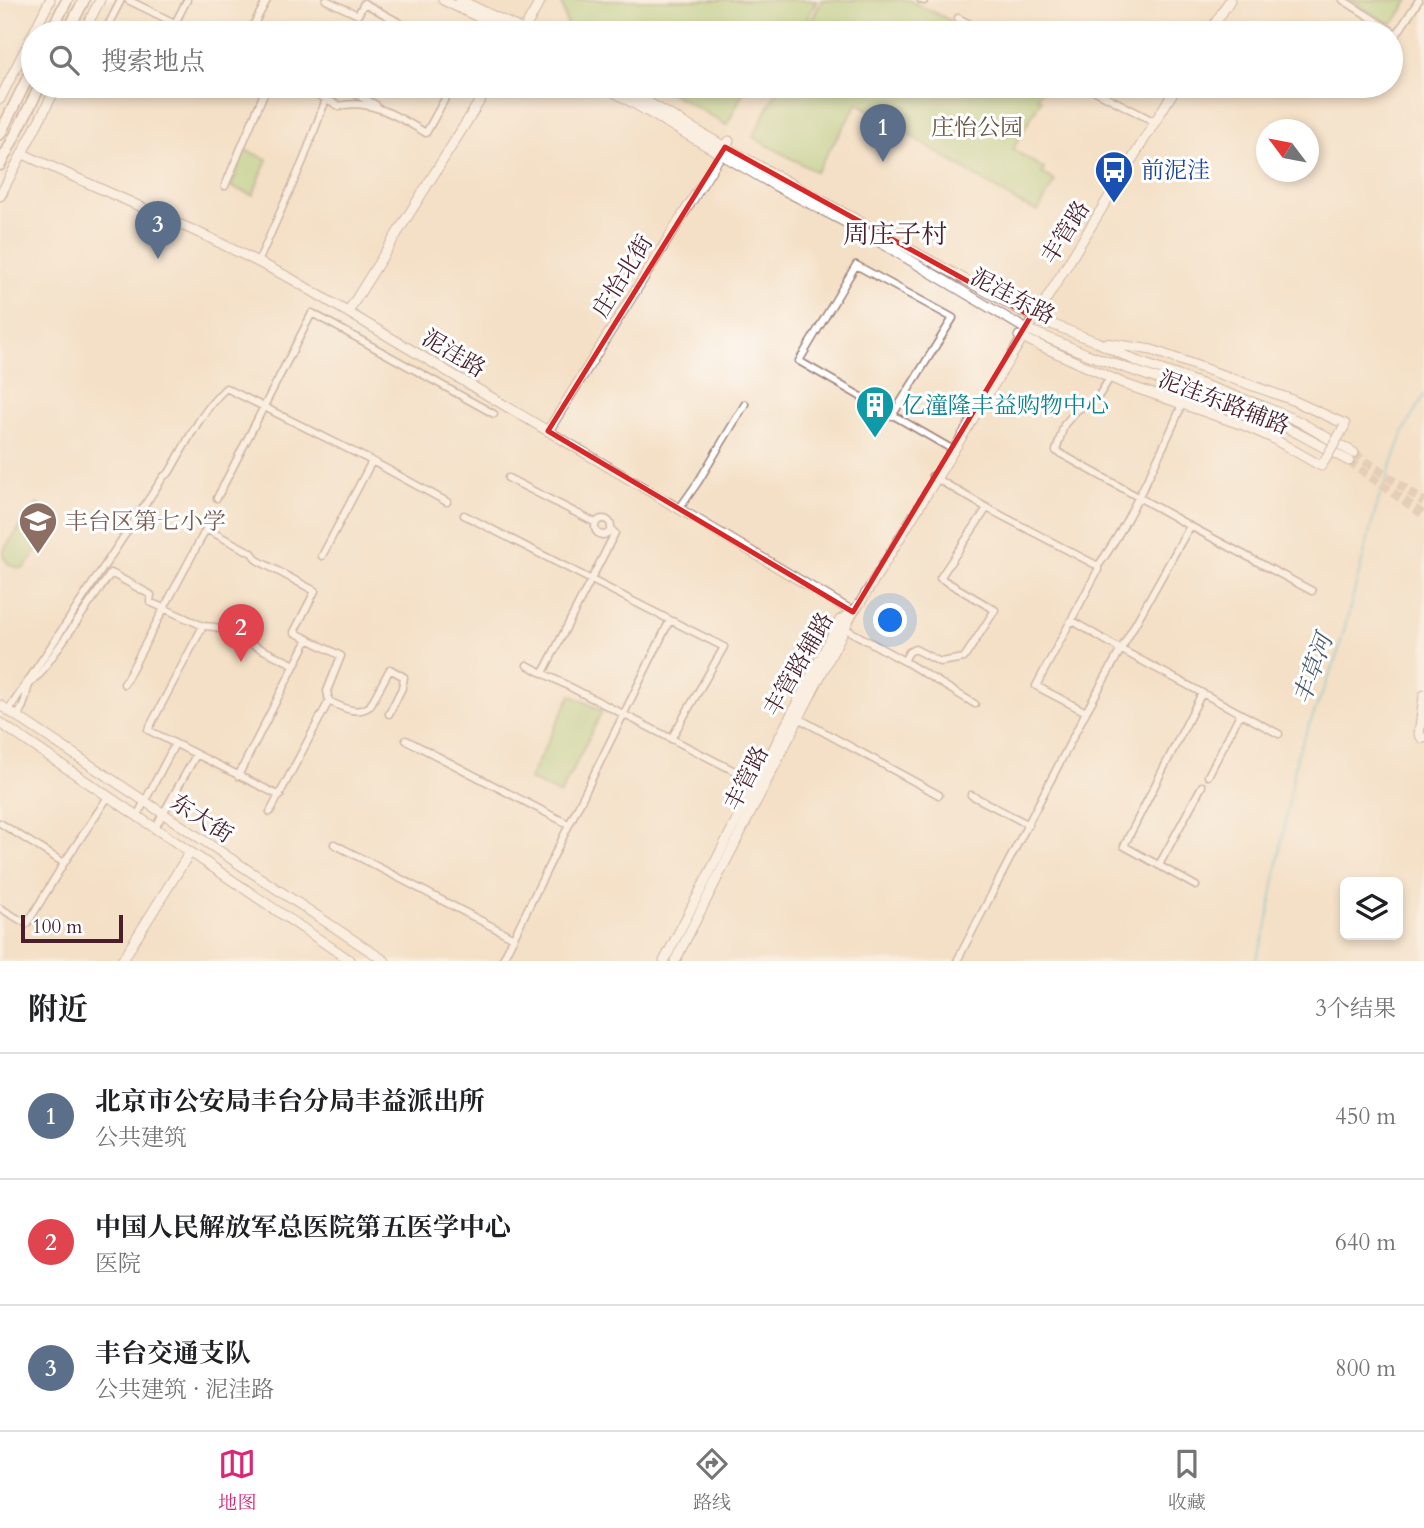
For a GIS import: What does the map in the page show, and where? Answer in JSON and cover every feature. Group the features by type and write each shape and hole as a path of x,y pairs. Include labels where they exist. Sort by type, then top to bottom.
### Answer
{"highway":[{"path":"56,21 67,0"},
{"path":"73,21 84,0"},
{"path":"0,134 21,91"},
{"path":"0,165 34,98"}],"main road":[{"path":"39,21 50,0"},
{"path":"89,21 100,0"},
{"path":"443,0 486,21"},
{"path":"460,0 503,21"},
{"path":"530,21 541,0"},
{"path":"1210,21 1223,0"},
{"path":"1217,21 1230,0"},
{"path":"0,99 21,57"},
{"path":"1,195 51,98"},
{"path":"348,312 482,98"},
{"name":"泥洼东路","path":"627,98 725,148 1033,317 1097,342 1136,361 1263,405 1297,421 1351,457 1260,415 1023,333 851,225 774,185 725,148 640,98"},
{"name":"丰管路","path":"1033,317 1164,98"},
{"name":"丰管路","path":"675,961 853,612 1170,98"},
{"name":"庄怡北街","path":"548,431 725,148"},
{"name":"泥洼路","path":"23,154 208,237 290,278 853,612"},
{"name":"丰管路","path":"934,477 1023,333"},
{"name":"泥洼东路辅路","path":"1023,333 1128,385 1243,425 1321,466 1345,424 1290,398 1152,350 1097,342"},
{"name":"丰管路辅路","path":"665,961 840,620 853,612"},
{"path":"1424,695 1419,734 1424,738"},
{"path":"799,717 800,696"},
{"name":"东大街","path":"8,711 384,961"},
{"name":"东大街","path":"0,723 351,961"},
{"path":"122,961 190,852"},
{"path":"665,961 681,949"}],"street":[{"path":"110,21 121,0"},
{"path":"128,0 171,21"},
{"path":"176,21 187,0"},
{"path":"256,21 267,0"},
{"path":"326,0 358,15 365,3 396,21"},
{"path":"1343,0 1376,21"},
{"path":"1403,25 1419,0"},
{"path":"958,18 964,21"},
{"path":"225,187 262,98"},
{"path":"363,98 426,133 445,98"},
{"path":"1109,98 1151,120"},
{"path":"258,262 303,161 326,99 338,106 350,103 383,109"},
{"path":"892,416 953,318 856,265 799,361 892,416 950,448"},
{"path":"216,498 312,313 494,414"},
{"path":"1108,381 1098,397 1076,411 1064,425 1056,451 1312,591"},
{"path":"8,711 164,476 169,473 215,398 226,388 447,502"},
{"path":"678,509 698,482 746,404"},
{"path":"1086,712 1036,686 1098,566 1114,544 1182,404"},
{"path":"323,556 372,461"},
{"path":"934,477 1098,566"},
{"path":"508,478 596,523"},
{"path":"904,661 909,652 915,649 940,662 964,658 995,610 940,578 987,508"},
{"path":"464,515 724,648 671,739"},
{"path":"543,673 615,533 607,519 596,523 595,529 598,533 606,534 611,530"},
{"path":"957,961 1086,712 1190,526"},
{"path":"124,684 206,529 316,592 294,632 341,656 327,691 328,701 270,813"},
{"path":"8,711 24,704 26,691 33,679 40,674 111,573 151,596 150,602 164,609 203,626 215,627 295,664"},
{"path":"502,961 670,620"},
{"path":"1071,620 1279,734"},
{"path":"203,626 148,730 280,796"},
{"path":"844,628 975,704"},
{"path":"238,775 308,639"},
{"path":"527,665 756,782"},
{"path":"328,701 351,711 365,709 370,706 390,669 404,677 402,688 389,714"},
{"path":"1196,886 1124,846 1202,693"},
{"path":"1209,776 1240,714"},
{"path":"799,717 939,795"},
{"path":"406,740 568,824"},
{"path":"137,816 175,744"},
{"path":"155,828 196,755"},
{"path":"1159,865 1202,786"},
{"path":"971,795 1028,825"},
{"path":"0,908 27,924 108,797"},
{"path":"0,823 64,863"},
{"path":"334,844 514,938"}],"highlighted area":[{"path":"725,147 1031,316 853,612 548,431"}],"green space":[{"path":"564,0 817,0 806,21 566,21 562,4"},
{"path":"822,0 909,0 951,21 811,21"},
{"path":"1350,0 1409,0 1396,20 1385,21"},
{"path":"680,98 740,98 727,125"},
{"name":"庄怡公园","path":"773,98 1038,98 1041,100 1013,149 1044,169 1042,173 1055,181 1038,211 1022,205 858,103 816,172 753,137"},
{"path":"245,150 267,159 253,195 231,187"},
{"path":"37,504 59,519 25,567 15,567 5,559 5,548"},
{"path":"571,695 602,711 560,795 529,779"}],"waterway":[{"name":"丰草河","path":"1255,961 1266,930 1297,755 1337,657 1378,501 1405,429 1424,395"}],"tunnel":[{"path":"1354,453 1424,502"},
{"path":"1349,461 1424,515"}],"place":[{"name":"北京市公安局丰台分局丰益派出所","path":"883,162"},
{"name":"前泥洼","path":"1114,204"},
{"name":"丰台交通支队","path":"158,259"},
{"name":"亿潼隆丰益购物中心","path":"875,439"},
{"name":"丰台区第七小学","path":"38,555"},
{"name":"中国人民解放军总医院第五医学中心","path":"241,662"}],"district":[{"name":"周庄子村","path":"895,234"}]}
